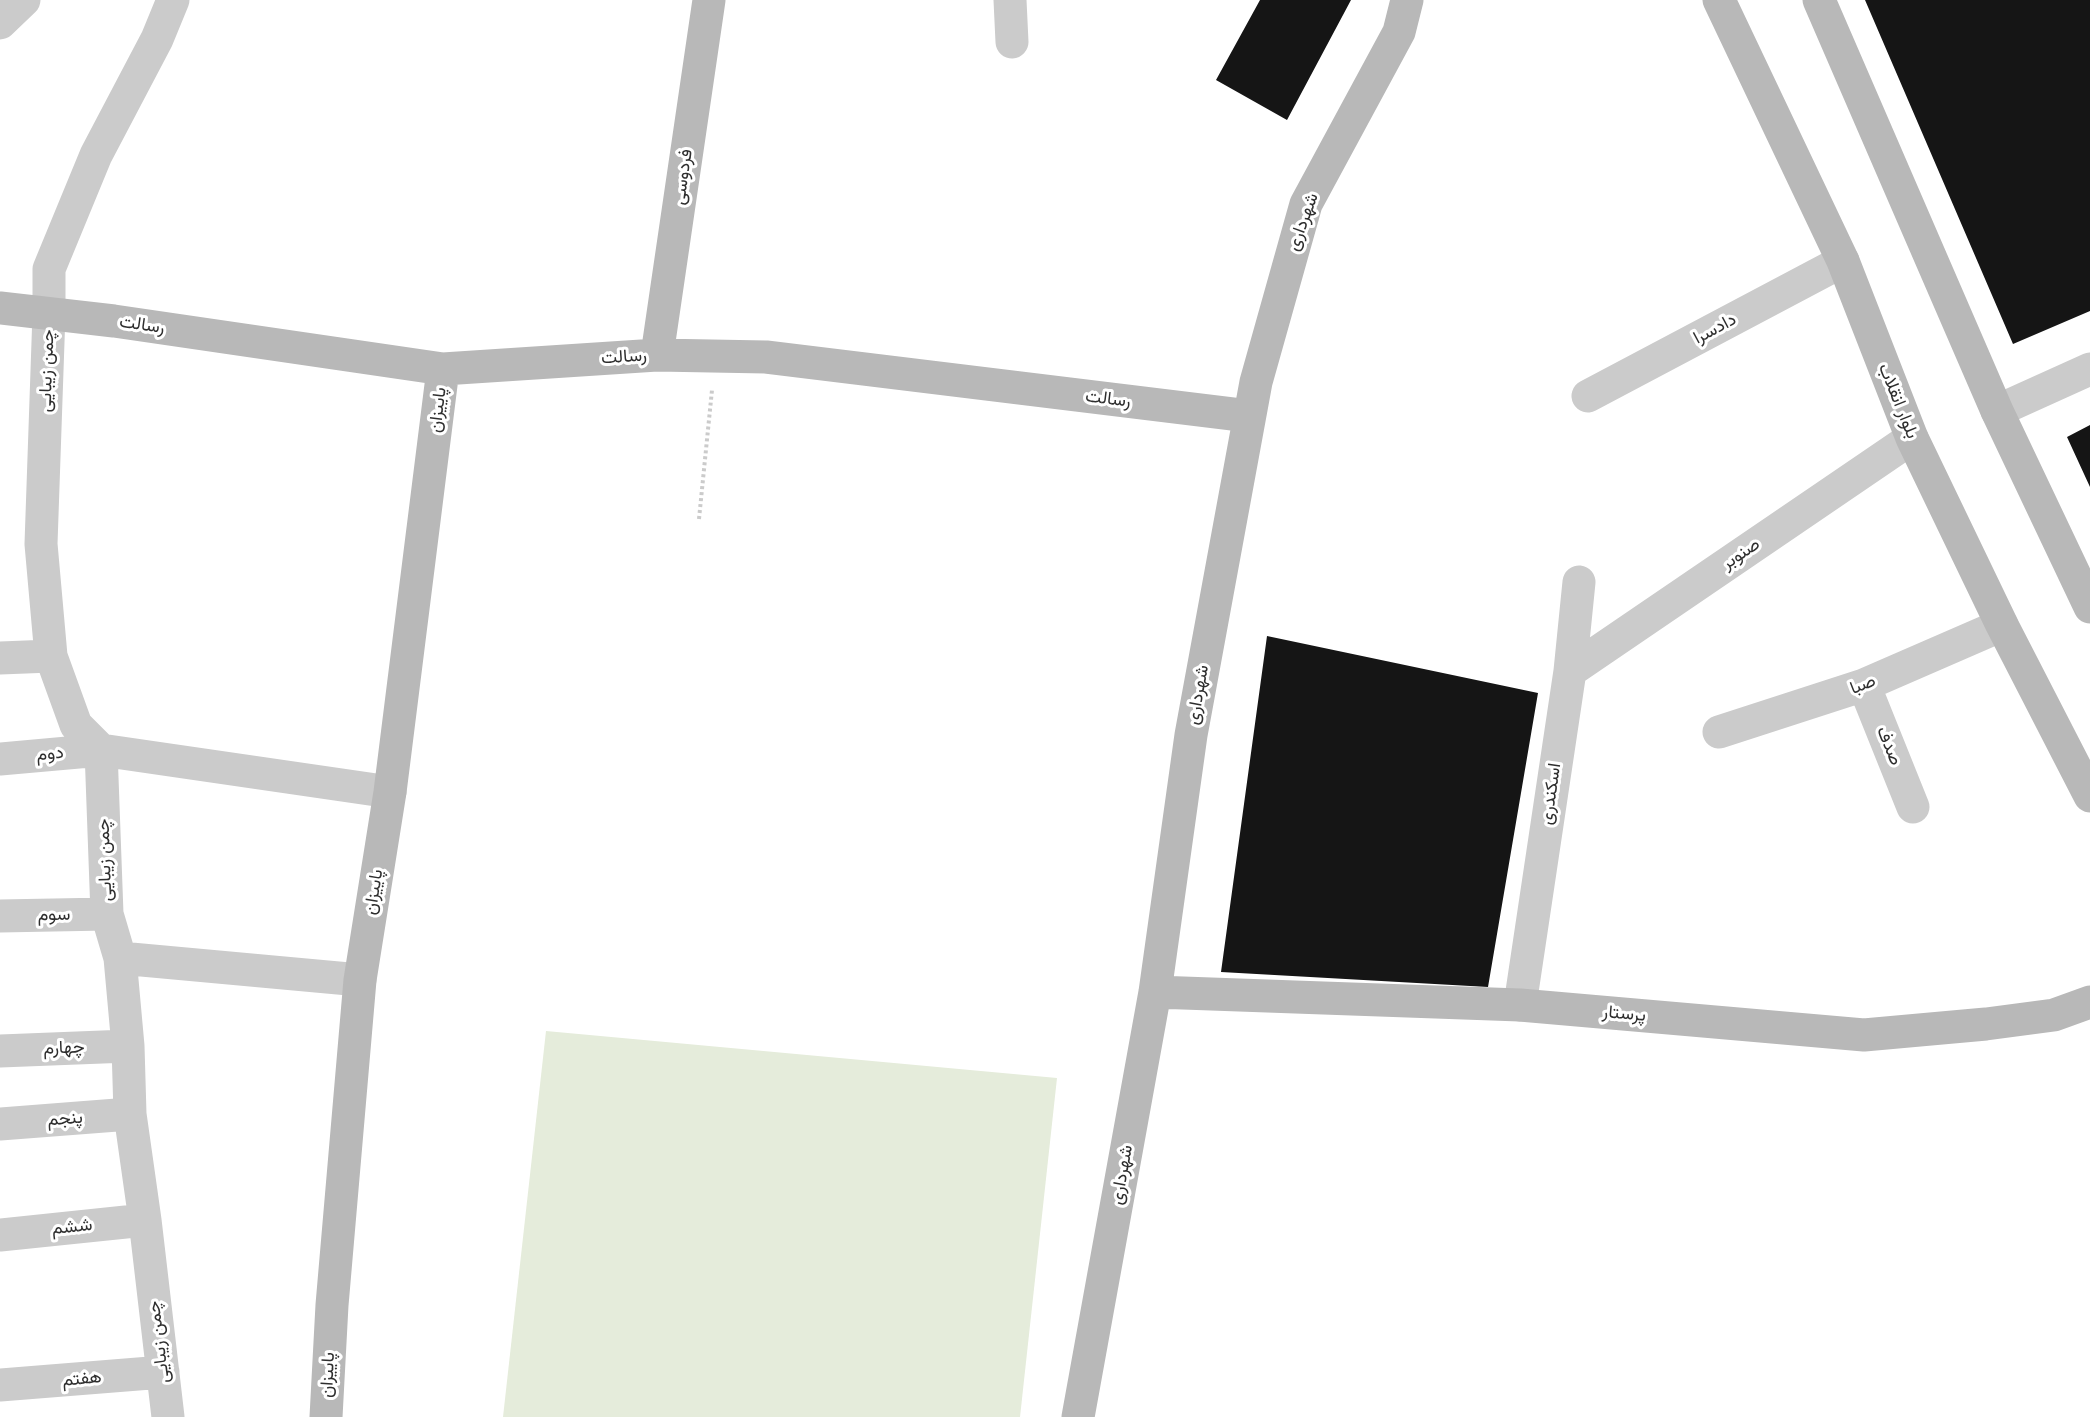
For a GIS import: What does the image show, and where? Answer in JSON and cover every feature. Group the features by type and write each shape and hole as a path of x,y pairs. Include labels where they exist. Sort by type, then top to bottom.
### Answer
{"street":[{"path":"0,23 24,0"},
{"name":"چمن زیبایی","path":"168,1417 130,1114 128,1046 120,958 107,914 100,750 76,725 51,656 41,544 49,269 96,155 157,39 173,0"},
{"name":"فردوسی","path":"657,355 709,0"},
{"path":"1010,0 1012,42"},
{"name":"شهرداری","path":"1078,1417 1155,992 1191,735 1256,382 1306,204 1399,32 1407,0"},
{"name":"بلوار انقلاب","path":"1719,0 1843,261 1912,438 2002,625 2090,796"},
{"path":"1819,0 1997,411 2090,607"},
{"name":"دادسرا","path":"1588,396 1843,261"},
{"name":"رسالت","path":"0,308 443,369 657,355 766,357 1250,416"},
{"name":"پاییزان","path":"326,1417 360,980 390,792 443,369"},
{"path":"1997,411 2090,369"},
{"name":"صنوبر","path":"1569,670 1912,438"},
{"name":"اسکندری","path":"1520,1005 1569,670 1579,582"},
{"name":"صبا","path":"1719,732 1864,685 2002,625"},
{"path":"0,658 51,656"},
{"name":"صدف","path":"1864,685 1913,807"},
{"name":"دوم","path":"0,759 100,750 390,792"},
{"name":"سوم","path":"0,916 107,914"},
{"path":"120,958 360,980"},
{"name":"پرستار","path":"1155,992 1520,1005 1864,1035 1986,1024 2054,1015 2090,1002"},
{"name":"چهارم","path":"0,1050 128,1046"},
{"name":"پنجم","path":"0,1124 130,1114"},
{"name":"ششم","path":"0,1235 145,1220"},
{"name":"هفتم","path":"0,1385 163,1372"}],"path":[{"path":"699,519 716,356"}],"green space":[{"path":"546,1031 1057,1078 1020,1417 503,1417"}],"building":[{"path":"1260,0 1351,0 1287,120 1216,80"},
{"path":"1865,0 2090,0 2090,311 2013,344"},
{"path":"2090,425 2090,487 2067,437"},
{"path":"1267,636 1538,693 1488,987 1221,972"}]}
